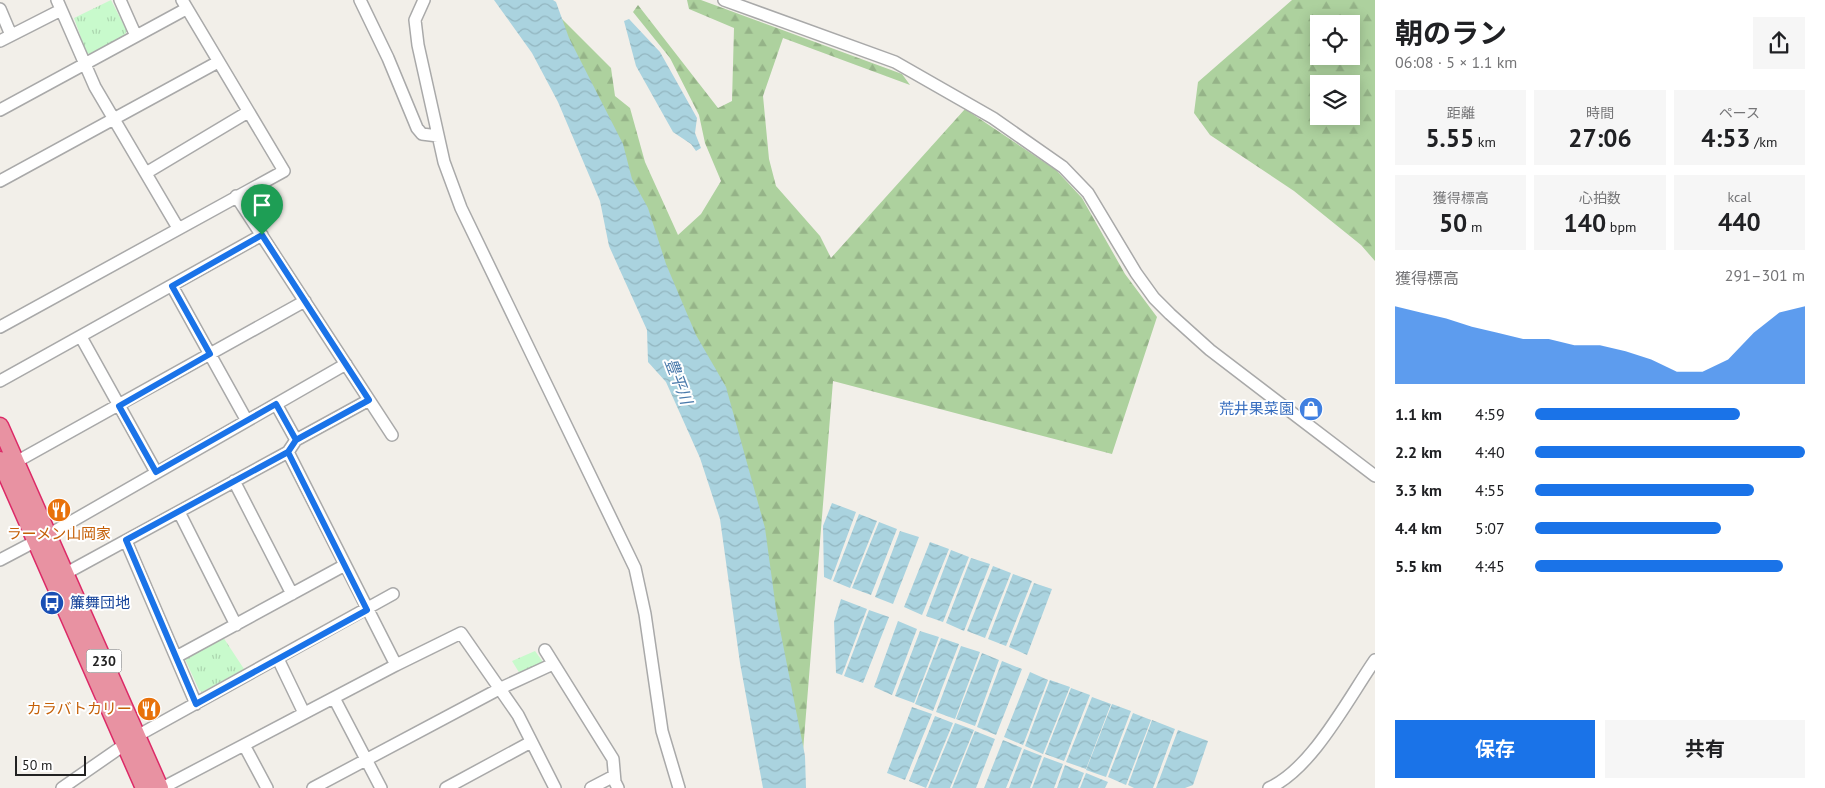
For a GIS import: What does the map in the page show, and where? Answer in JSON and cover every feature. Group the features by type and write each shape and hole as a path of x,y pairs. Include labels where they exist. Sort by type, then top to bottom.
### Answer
{"highway":[{"name":"230","path":"0,426 9,469 131,740 161,788"},
{"name":"230","path":"131,740 144,788"}],"street":[{"path":"120,0 136,36"},
{"path":"360,0 388,58 417,128 422,134 438,136"},
{"path":"424,0 415,20 418,45 444,162 461,208 635,568 645,614 662,731 679,788"},
{"path":"724,0 895,62 992,118 1063,167 1088,193 1136,273 1154,298 1176,320 1210,350 1375,476"},
{"path":"0,110 136,36 184,4 284,170 0,327"},
{"path":"0,41 59,5 85,63 114,118 178,228"},
{"path":"0,9 11,35"},
{"path":"0,181 218,62"},
{"path":"146,173 248,112"},
{"path":"236,196 392,435"},
{"path":"0,381 262,235"},
{"path":"172,286 247,421"},
{"path":"9,469 305,301"},
{"path":"81,337 156,472"},
{"path":"0,560 346,364"},
{"path":"59,577 288,452 296,440 369,400"},
{"path":"276,404 296,440"},
{"path":"288,452 396,666"},
{"path":"234,482 292,594"},
{"path":"179,512 236,625"},
{"path":"126,540 196,704"},
{"path":"176,657 345,566"},
{"path":"68,786 131,740 394,594"},
{"path":"161,788 461,633 501,688 555,788"},
{"path":"545,650 613,759 614,776 618,788"},
{"path":"278,659 304,713"},
{"path":"1269,788 1284,780 1305,762 1375,660"},
{"path":"313,788 501,688 553,664"},
{"path":"334,698 381,788"},
{"path":"446,788 531,742"},
{"path":"244,745 267,788"},
{"path":"591,788 614,776"}],"green space":[{"path":"111,0 127,31 123,37 89,54 86,52 74,18"},
{"path":"543,0 611,68 615,96 630,108 645,162 678,235 701,214 721,181 705,143 699,115 670,58 633,12 638,5 718,108 732,101 734,28 689,9 687,0 701,0 902,74 910,85 783,38 763,96 769,159 776,186 820,236 831,258 965,109 1056,170 1082,198 1125,274 1157,317 1112,454 833,381 803,751"},
{"path":"1292,0 1375,0 1375,261 1361,245 1294,191 1210,135 1194,113 1198,82"},
{"path":"223,637 244,669 202,692 199,690 185,659"},
{"path":"535,651 543,662 520,674 512,661"}],"water":[{"name":"豊平川","path":"494,0 553,0 556,2 569,38 623,144 632,179 648,208 666,264 696,335 726,387 765,528 776,609 805,756 806,788 763,788 740,663 720,519 700,458 666,382 648,362 647,330 609,246 600,201 558,102 532,53"},
{"path":"629,19 660,52 697,118 695,133 701,148 696,151 691,144 673,132 636,66 624,21"},
{"path":"832,503 856,512 831,580 824,577 823,526"},
{"path":"859,514 877,521 850,588 833,581"},
{"path":"879,522 897,529 871,595 852,588"},
{"path":"900,531 919,537 893,604 875,597"},
{"path":"930,542 949,549 922,615 904,607"},
{"path":"951,550 969,557 943,622 926,616"},
{"path":"971,558 990,564 964,631 946,623"},
{"path":"993,566 1011,573 985,638 967,631"},
{"path":"1013,574 1032,581 1006,646 988,639"},
{"path":"1034,583 1052,589 1027,655 1009,647"},
{"path":"841,599 867,609 842,675 836,673 834,622"},
{"path":"869,610 889,617 863,683 844,676"},
{"path":"898,621 917,629 892,695 874,687"},
{"path":"920,631 939,637 914,703 895,696"},
{"path":"941,638 959,644 933,711 915,704"},
{"path":"961,646 980,652 955,719 936,712"},
{"path":"982,653 999,660 975,726 956,719"},
{"path":"1002,661 1022,669 996,735 977,727"},
{"path":"1030,672 1048,680 1023,745 1004,737"},
{"path":"1050,680 1070,687 1043,754 1025,746"},
{"path":"1071,688 1090,695 1064,761 1045,754"},
{"path":"1092,697 1111,704 1086,769 1066,762"},
{"path":"1112,704 1131,711 1106,777 1086,770"},
{"path":"912,707 932,714 905,780 887,773"},
{"path":"1133,713 1151,720 1126,785 1108,777"},
{"path":"935,716 953,723 926,788 909,781"},
{"path":"1152,720 1175,729 1153,788 1134,788 1128,785"},
{"path":"955,723 974,730 950,788 928,788"},
{"path":"1178,730 1208,741 1193,785 1185,788 1156,788"},
{"path":"975,731 995,739 976,788 952,788"},
{"path":"1003,740 1022,748 1006,788 984,788"},
{"path":"1024,749 1042,756 1030,788 1009,788"},
{"path":"1044,757 1063,764 1054,788 1032,788"},
{"path":"1065,765 1084,773 1078,788 1057,788"},
{"path":"1086,773 1108,782 1105,788 1080,788"}],"place":[{"name":"荒井果菜園","path":"1311,409"},
{"name":"ラーメン山岡家","path":"59,510"},
{"name":"簾舞団地","path":"52,603"},
{"name":"カラバトカリー","path":"149,709"}],"route":[{"path":"262,235 172,286 210,354 119,406 156,472 276,404 296,440 288,452 367,610 196,704 126,540 288,452 296,440 369,400 262,235"}]}
